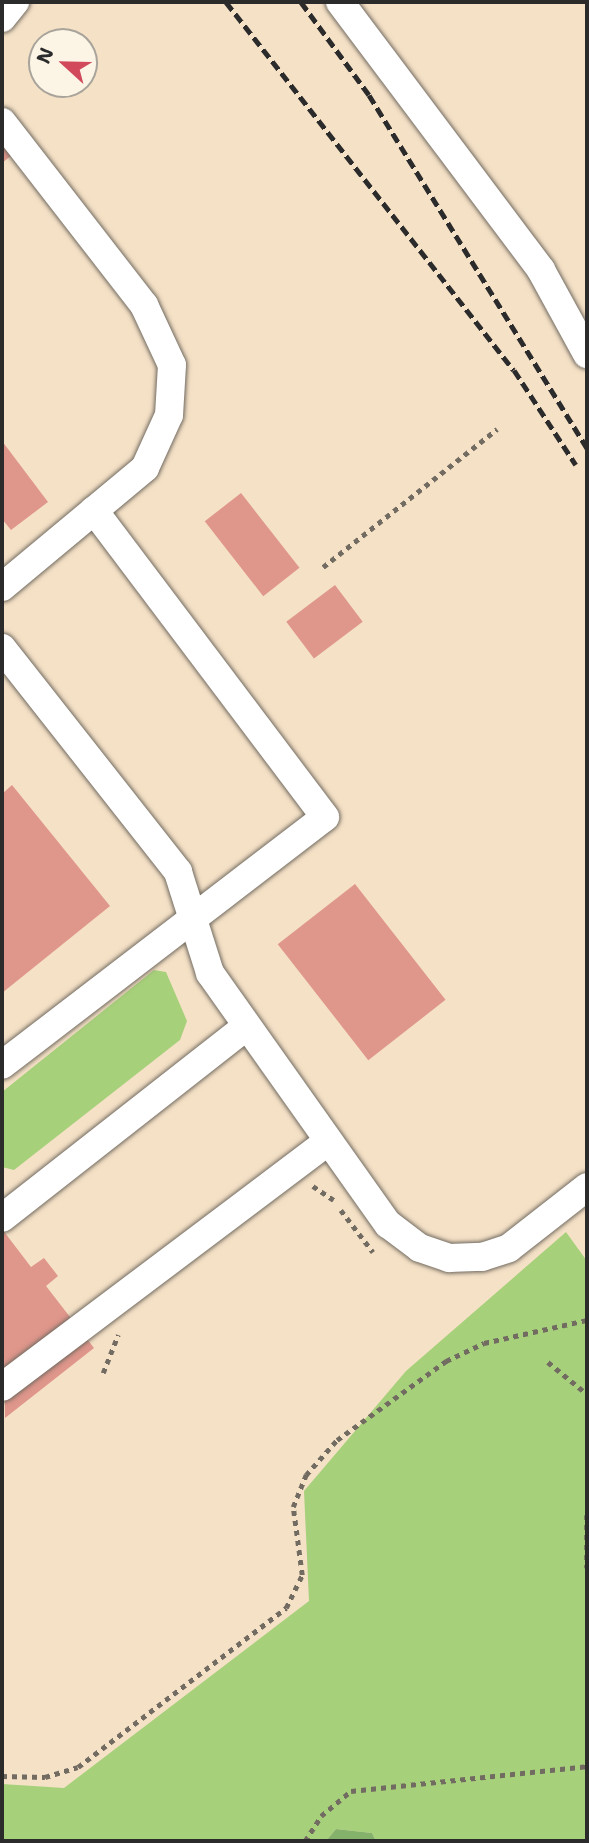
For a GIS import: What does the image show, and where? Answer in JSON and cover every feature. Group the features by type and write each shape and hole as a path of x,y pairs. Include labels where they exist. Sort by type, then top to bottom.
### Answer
{"lane":[{"path":"2,18 15,2"},
{"path":"340,2 541,270 587,354"},
{"path":"2,122 144,305 172,365 169,415 145,468 2,587"},
{"path":"2,1065 325,817 94,510"},
{"path":"2,648 178,872 190,923 209,973 244,1028 388,1224 420,1248 449,1258 482,1257 509,1248 587,1187"},
{"path":"2,1218 244,1028"},
{"path":"2,1387 327,1141"}],"path":[{"path":"323,567 497,429"},
{"path":"300,1189 327,1192 373,1252"},
{"path":"2,1776 45,1777 78,1767 286,1608 302,1575 293,1507 306,1475 337,1440 459,1355 484,1343 587,1320"},
{"path":"103,1373 121,1328"},
{"path":"548,1363 587,1394"},
{"path":"587,1515 587,1568"},
{"path":"305,1841 321,1816 351,1791 587,1766"}],"green space":[{"path":"154,970 166,972 187,1021 180,1040 14,1170 2,1167 2,1092"},
{"path":"566,1232 587,1261 587,1841 376,1841 372,1833 336,1829 326,1841 2,1841 2,1784 64,1788 309,1601 304,1491 406,1371"},
{"path":"336,1829 372,1833 376,1841 326,1841"}],"building":[{"path":"2,141 12,155 2,163"},
{"path":"2,441 48,502 11,530 2,519"},
{"path":"241,493 299,568 263,596 205,521"},
{"path":"335,585 363,622 314,658 286,622"},
{"path":"12,785 110,906 2,993 2,794"},
{"path":"355,884 446,1000 368,1060 278,944"},
{"path":"2,1229 31,1267 44,1258 58,1276 46,1286 94,1348 5,1418"}],"railway":[{"path":"226,2 514,370 576,465"},
{"path":"301,2 369,95 587,448"}]}
